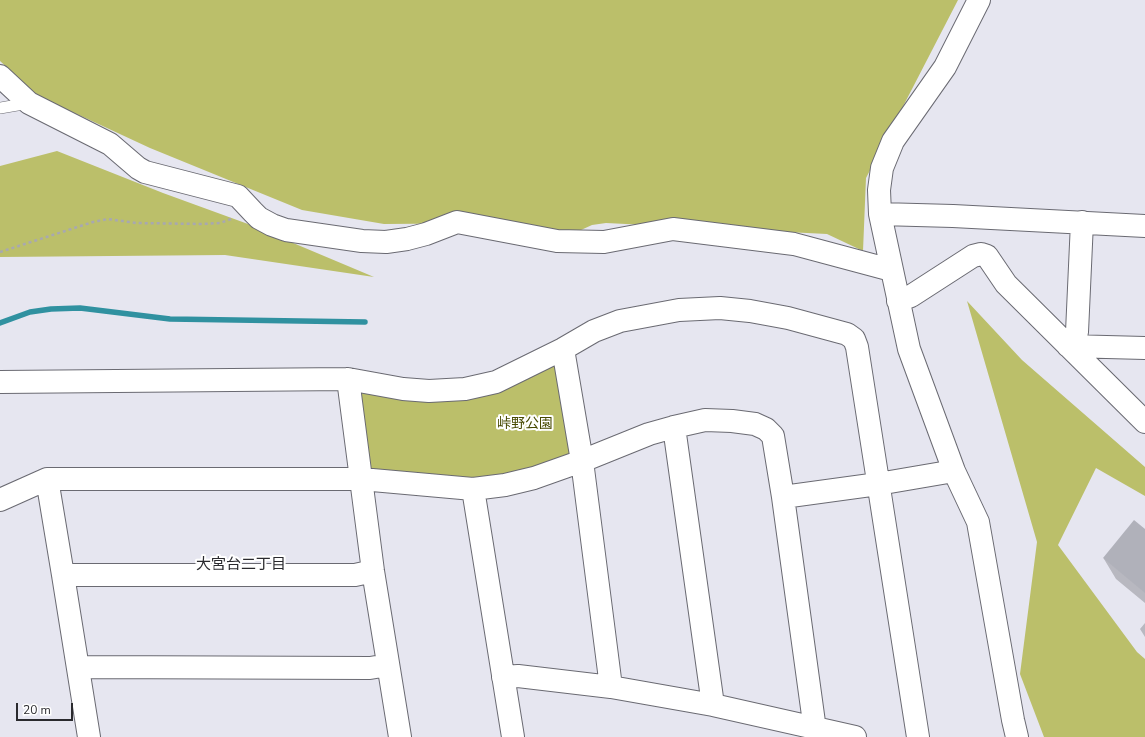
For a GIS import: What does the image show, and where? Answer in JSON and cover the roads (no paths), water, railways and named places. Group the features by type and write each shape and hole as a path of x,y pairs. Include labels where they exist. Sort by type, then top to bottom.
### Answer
{"street":[{"path":"979,0 945,67 893,141 882,168 879,190 880,214 909,349 954,471 978,522 1017,737"},
{"path":"0,76 29,103 110,144 138,168 145,172 238,196 253,212 272,225 286,230 362,241 386,242 426,234 457,222 557,241 604,242 673,230 794,244 891,270"},
{"path":"880,214 953,216 1145,226"},
{"path":"1068,346 1078,332 1082,222"},
{"path":"898,301 911,296 973,256 981,254 987,256 1006,284 1145,422"},
{"path":"0,382 348,379 403,389 429,391 465,389 496,382 563,349 594,331 620,321 679,310 713,308 758,312 788,318 847,334 854,339 857,347 918,737"},
{"path":"1068,346 1145,348"},
{"path":"563,349 582,461 612,687"},
{"path":"348,379 373,571 400,737"},
{"path":"0,500 47,479 361,479 473,489 505,485 534,478 582,461 649,434 674,427 705,420 755,424 766,429 773,436 816,732"},
{"path":"674,427 713,705"},
{"path":"783,497 878,484 954,471"},
{"path":"47,479 64,575 89,737"},
{"path":"473,489 512,737"},
{"path":"64,575 355,575 373,571"},
{"path":"78,667 370,668 388,666"},
{"path":"503,677 518,676 612,687 713,705 816,732 855,737"}],"lane":[{"path":"0,108 29,103"}],"waterway":[{"path":"0,323 30,312 51,309 80,308 170,319 365,322"}],"district":[{"name":"大宮台二丁目","path":"241,565"}],"park label":[{"name":"峠野公園","path":"525,425"}]}
